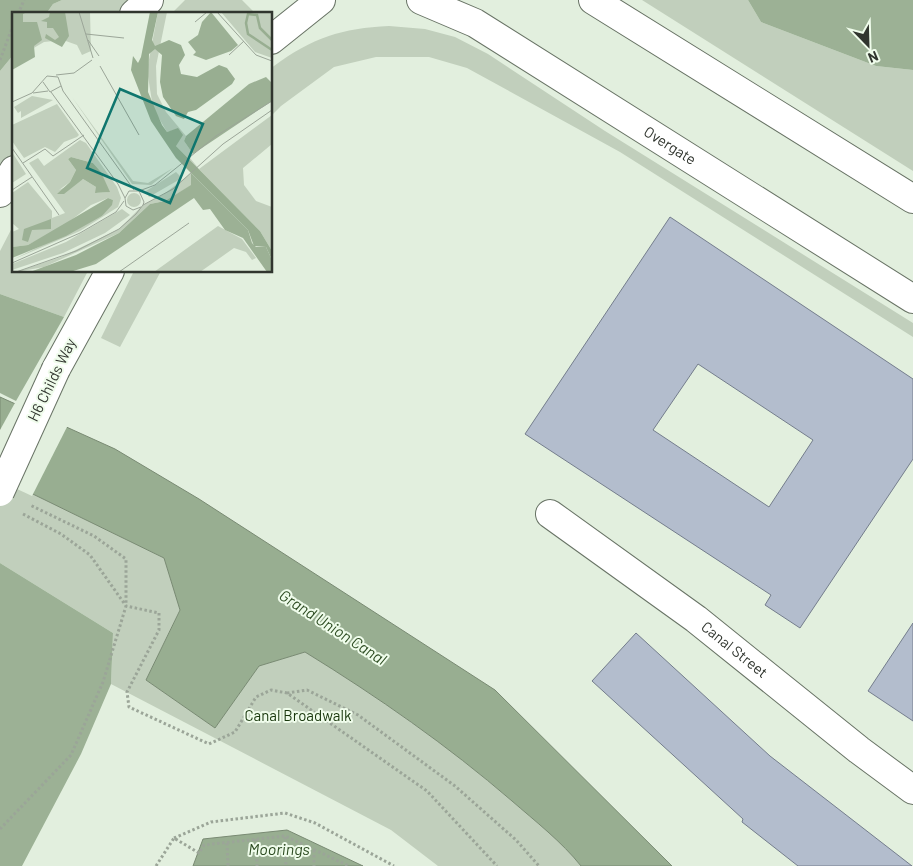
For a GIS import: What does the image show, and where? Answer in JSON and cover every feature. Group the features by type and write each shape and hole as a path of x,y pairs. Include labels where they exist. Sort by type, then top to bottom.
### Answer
{"street":[{"path":"136,12 149,0"},
{"path":"272,39 321,0"},
{"name":"Overgate","path":"421,0 475,24 913,299"},
{"path":"592,0 913,199"},
{"path":"0,193 12,173"},
{"name":"H6 Childs Way","path":"9,502 56,369 109,272"},
{"name":"Canal Street","path":"550,514 696,619 859,750 913,790"}],"path":[{"path":"19,12 24,0"},
{"path":"0,60 12,28"},
{"path":"9,502 61,534 90,555 126,606 159,613 159,630 127,692 129,707 208,744 235,732 256,696 271,690 287,693 307,690 358,715 455,786 516,840 539,866"},
{"path":"0,829 71,755 103,682 126,606 126,559 94,536 26,503"},
{"path":"287,693 427,790 497,866"},
{"path":"156,866 174,838 211,822 285,813 315,823 394,866"},
{"path":"285,836 286,866"},
{"path":"174,838 199,853 204,845 285,836 343,865 349,866"},
{"path":"256,839 257,866"},
{"path":"227,843 228,866"},
{"path":"314,850 314,866"}],"green space":[{"path":"62,0 149,0 136,12 47,12 53,4"},
{"path":"185,0 242,0 254,12 173,12"},
{"path":"642,0 748,0 761,22 876,66 913,70 913,171"},
{"path":"389,26 425,29 455,37 488,54 605,131 913,323 913,337 620,152 467,68 429,57 376,57 334,67 281,106 272,115 272,67 301,48 328,36 372,27"},
{"path":"12,56 12,173 0,193 0,71"},
{"path":"12,228 12,272 87,272 64,317 0,294 0,251"},
{"path":"134,272 160,272 120,347 101,338"},
{"name":"Canal Broadwalk","path":"0,478 164,558 180,609 146,680 215,728 259,666 305,652 359,686 462,760 548,832 581,866 438,866 391,830 111,684 113,633 0,563"}],"shaded area":[{"path":"0,0 62,0 53,4 47,12 12,12 12,56 0,71"},
{"path":"748,0 913,0 913,70 876,66 761,22"},
{"path":"0,294 64,317 16,401 0,393"},
{"path":"0,563 113,633 111,684 81,754 22,866 0,866"}],"water":[{"name":"Grand Union Canal","path":"0,397 115,449 199,499 495,690 672,866 581,866 548,832 462,760 359,686 305,652 259,666 215,728 146,680 180,610 164,558 0,478"},
{"name":"Moorings","path":"287,830 363,866 193,866 203,839"}],"pier":[{"path":"16,401 68,425 32,496 0,481 0,430"}],"building":[{"path":"670,217 913,379 913,459 800,628 765,605 771,595 525,434","holes":["698,364 813,440 769,507 653,430"]},
{"path":"913,623 913,721 868,691"},
{"path":"636,633 770,756 912,866 798,866 742,822 743,819 592,681"}]}
